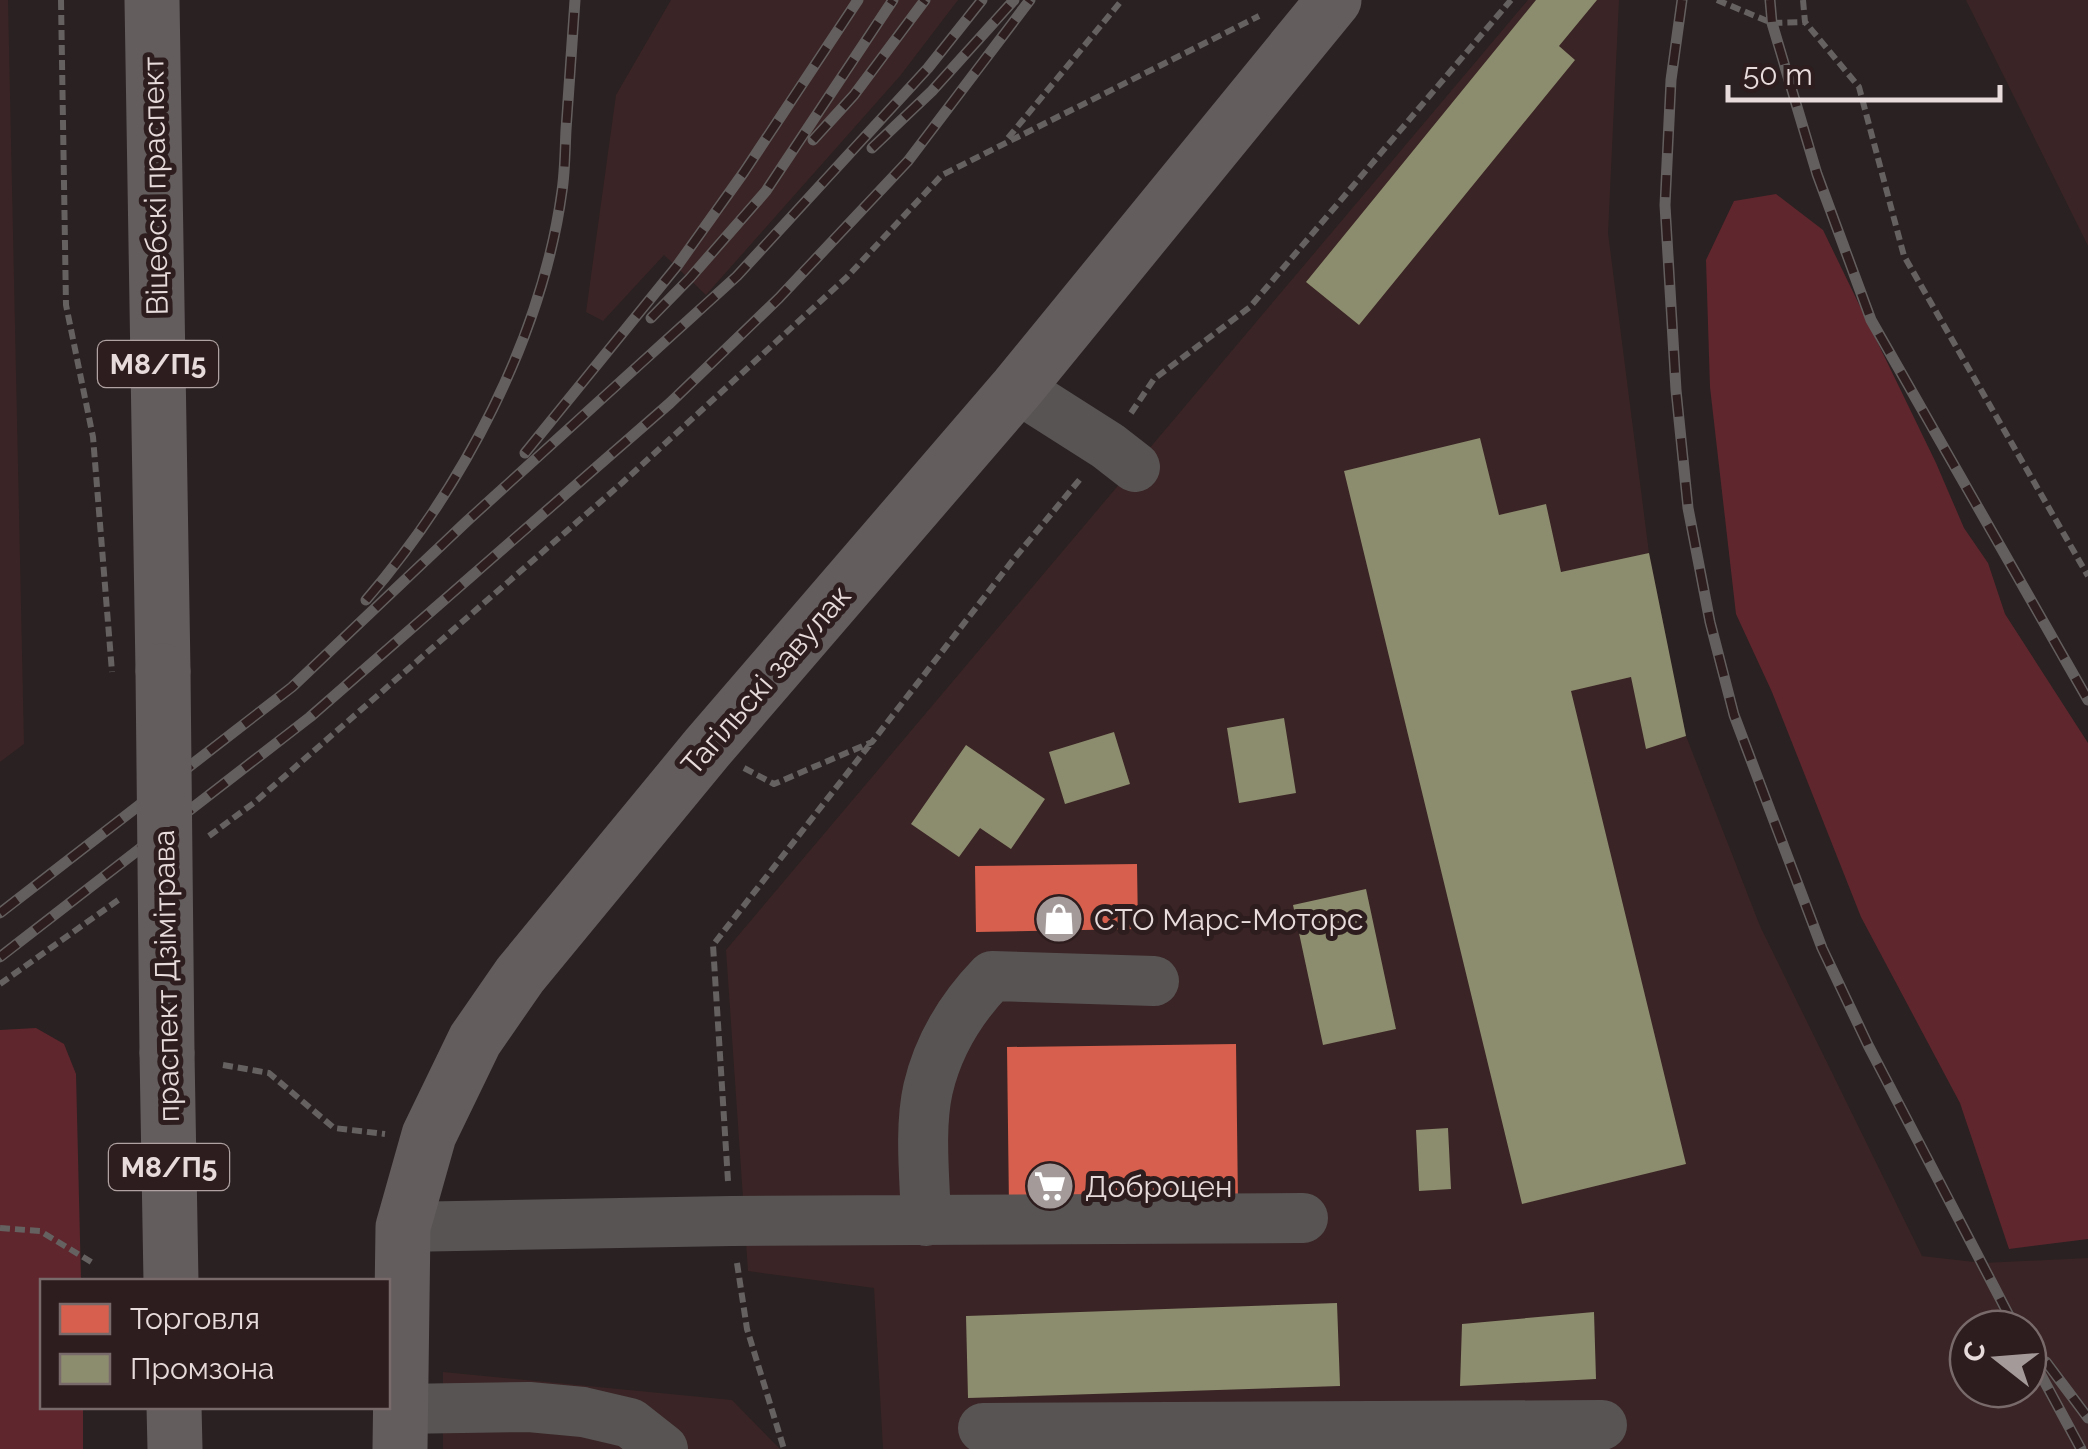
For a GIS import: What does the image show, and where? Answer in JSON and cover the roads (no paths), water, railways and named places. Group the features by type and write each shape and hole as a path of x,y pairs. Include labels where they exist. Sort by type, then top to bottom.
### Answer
{"main road":[{"name":"Віцебскі праспект","path":"137,672 152,0"},
{"name":"Тагільскі завулак","path":"400,1429 403,1227 430,1135 474,1040 520,975 707,748 1017,388 1334,0"},
{"name":"праспект Дзімітрава","path":"137,672 166,1053 171,1279"},
{"path":"174,1409 175,1449"}],"lane":[{"path":"1017,388 1136,467"},
{"path":"926,1221 928,1090 944,1042 971,998 992,976 1154,981"},
{"path":"403,1227 1303,1218"},
{"path":"400,1429 530,1407 583,1412 630,1423 663,1449"},
{"path":"983,1428 1460,1437 1602,1425"}],"railway":[{"path":"366,600 401,557 465,461 517,356 552,246 563,183 575,0"},
{"path":"525,453 677,266 858,0"},
{"path":"651,318 766,191 893,0"},
{"path":"813,140 854,95 925,0"},
{"path":"0,913 292,687 466,522 737,276 928,68 982,0"},
{"path":"872,148 932,91 1014,0"},
{"path":"0,957 310,717 670,403 779,298 908,161 1030,0"},
{"path":"1682,0 1671,80 1665,205 1676,390 1688,508 1710,622 1734,715 1822,948 2006,1309"},
{"path":"1770,0 1772,23 1817,174 1871,320 2088,700"},
{"path":"2048,1365 2088,1418"},
{"path":"2048,1388 2081,1449"}],"place":[{"name":"СТО Марс-Моторс","path":"1059,919"},
{"name":"Доброцен","path":"1050,1186"}]}
